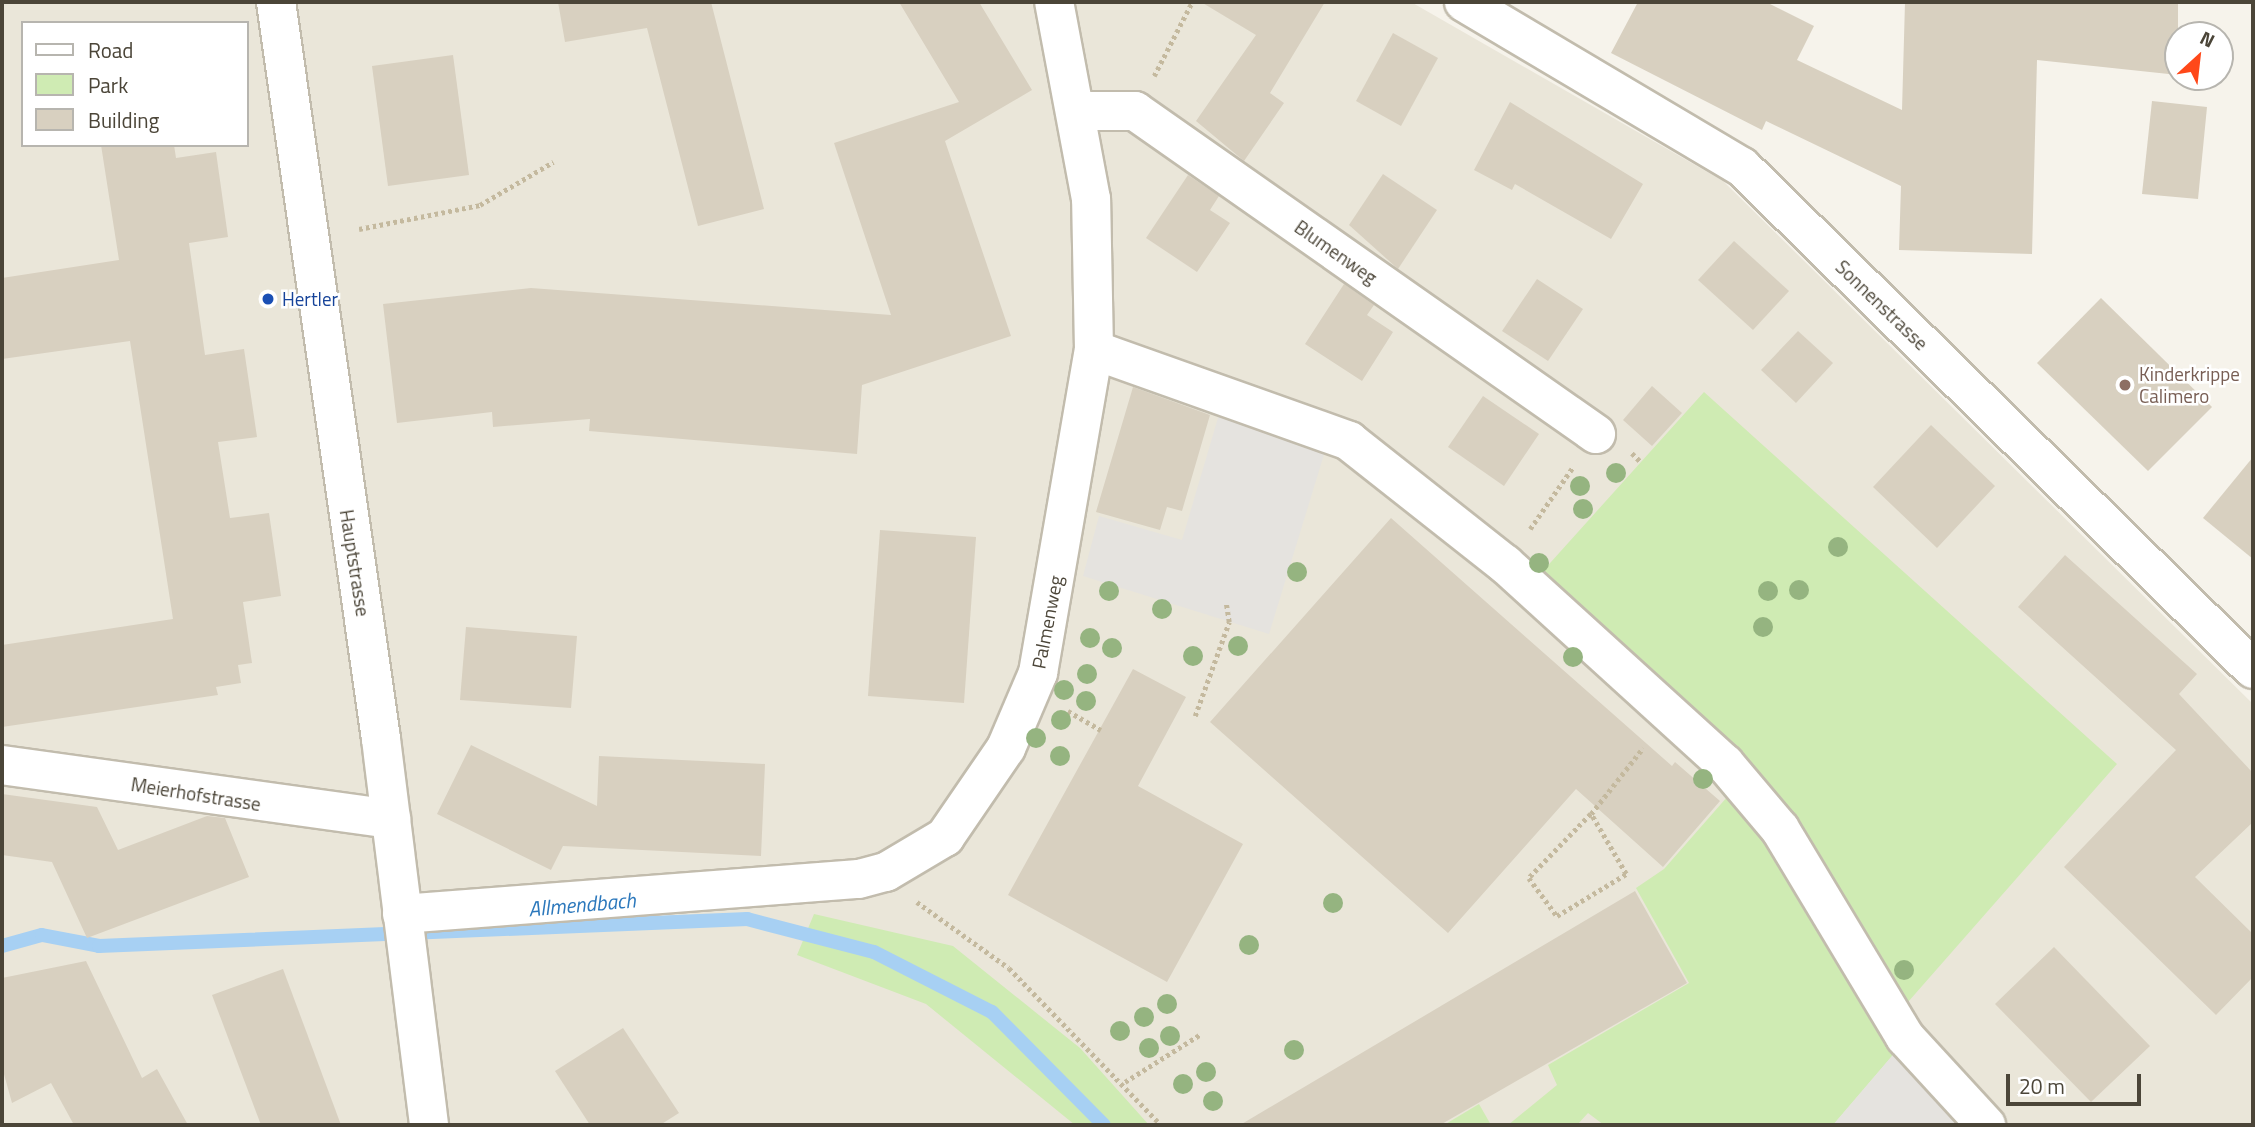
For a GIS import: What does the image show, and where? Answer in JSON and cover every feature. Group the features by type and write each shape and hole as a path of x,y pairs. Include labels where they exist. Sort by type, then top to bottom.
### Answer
{"street":[{"name":"Hauptstrasse","path":"276,2 391,819 404,955 429,1125"},
{"name":"Palmenweg","path":"402,914 859,879 886,872 945,837 1006,748 1038,673 1094,350 1092,212 1076,111 1054,2"},
{"name":"Sonnenstrasse","path":"1464,2 1742,167 2253,669"},
{"path":"1076,111 1135,111"},
{"name":"Blumenweg","path":"1135,111 1591,431"},
{"path":"1094,350 1349,441 1505,564 1725,764 1772,819 1905,1037 1986,1125"},
{"name":"Meierhofstrasse","path":"2,765 391,819"}],"path":[{"path":"1135,111 1192,2"},
{"path":"359,229 480,205 553,162"},
{"path":"1505,564 1591,431 1603,425 1641,461"},
{"path":"1195,716 1229,622 1226,603"},
{"path":"1591,814 1626,874 1557,916 1529,878 1591,814 1645,746"},
{"path":"886,872 928,912 1009,968 1125,1082 1161,1125"},
{"path":"1125,1082 1201,1034"}],"shaded area":[{"path":"2,2 1411,2 1723,181 2253,704 2253,1125 2,1125"},
{"path":"1220,411 1326,448 1269,634 1083,576 1099,516 1182,540"},
{"path":"1898,1049 1969,1125 1833,1125"}],"green space":[{"path":"1704,392 2117,764 1901,1010 1672,702 1678,694 1542,572"},
{"path":"1735,788 1898,1049 1833,1125 1604,1125 1588,1113 1577,1125 1508,1125 1557,1085 1548,1065 1689,983 1636,888 1664,869"},
{"path":"814,914 953,946 1080,1048 1149,1125 1075,1125 926,1004 797,955"},
{"path":"1479,1104 1491,1125 1444,1125"}],"building":[{"path":"558,2 711,2 764,209 698,226 647,28 565,42"},
{"path":"899,2 979,2 1032,90 945,141 1011,336 862,385 857,454 589,431 590,419 493,427 492,412 397,423 383,304 531,288 891,315 834,143 959,102"},
{"path":"1201,2 1325,2 1270,93 1284,103 1244,161 1196,121 1256,35"},
{"path":"1638,2 1766,2 1814,26 1797,60 1902,110 1905,2 2178,2 2178,21 2164,21 2164,74 2037,60 2032,254 1899,250 1901,186 1766,121 1762,130 1611,53"},
{"path":"1393,33 1438,58 1401,126 1356,101"},
{"path":"453,55 469,175 388,186 372,66"},
{"path":"2152,101 2207,107 2198,199 2142,194"},
{"path":"1510,102 1643,184 1611,239 1515,184 1512,190 1474,170"},
{"path":"101,147 174,147 176,158 216,152 228,237 189,243 205,355 244,349 257,437 218,442 230,518 269,513 281,596 243,602 252,663 238,665 241,683 216,687 218,695 2,727 2,645 173,619 130,341 2,359 2,278 119,260"},
{"path":"1383,174 1437,210 1398,269 1349,225"},
{"path":"1188,175 1219,196 1210,210 1230,223 1197,272 1146,238"},
{"path":"1734,241 1789,291 1753,330 1698,280"},
{"path":"1537,279 1583,309 1548,361 1502,331"},
{"path":"1344,284 1374,305 1367,315 1393,332 1362,381 1305,344"},
{"name":"Kinderkrippe Calimero","path":"2101,298 2212,407 2148,471 2037,363"},
{"path":"1798,331 1833,363 1796,403 1761,370"},
{"path":"1652,386 1682,413 1652,446 1623,420"},
{"path":"1133,387 1210,415 1182,511 1167,507 1160,530 1096,512"},
{"path":"1483,396 1539,434 1504,486 1448,447"},
{"path":"1931,425 1995,486 1937,548 1873,487"},
{"path":"2253,457 2253,559 2203,518"},
{"path":"1391,518 1672,766 1675,762 1720,801 1663,867 1576,789 1448,933 1210,722"},
{"path":"880,530 976,537 964,703 868,696"},
{"path":"2065,555 2197,674 2179,694 2253,773 2253,822 2195,877 2253,934 2253,977 2216,1015 2064,867 2176,750 2018,607"},
{"path":"466,627 577,636 571,708 460,700"},
{"path":"1133,669 1186,697 1138,786 1243,844 1167,982 1008,895"},
{"path":"471,745 597,806 599,756 765,764 761,856 563,846 551,870 437,814"},
{"path":"2,794 97,807 118,850 207,816 225,818 249,877 87,938 52,862 2,855"},
{"path":"1635,891 1687,983 1440,1125 1240,1125"},
{"path":"2054,947 2150,1046 2091,1102 1995,1004"},
{"path":"86,961 142,1078 157,1069 188,1125 74,1125 51,1083 12,1103 2,1067 2,978"},
{"path":"283,969 341,1125 261,1125 212,995"},
{"path":"623,1028 679,1113 660,1125 590,1125 555,1071"}],"waterway":[{"name":"Allmendbach","path":"2,946 42,935 99,946 747,919 874,952 992,1012 1104,1125"}],"place":[{"name":"Hertler","path":"268,299"},
{"name":"Kinderkrippe Calimero","path":"2125,385"}]}
